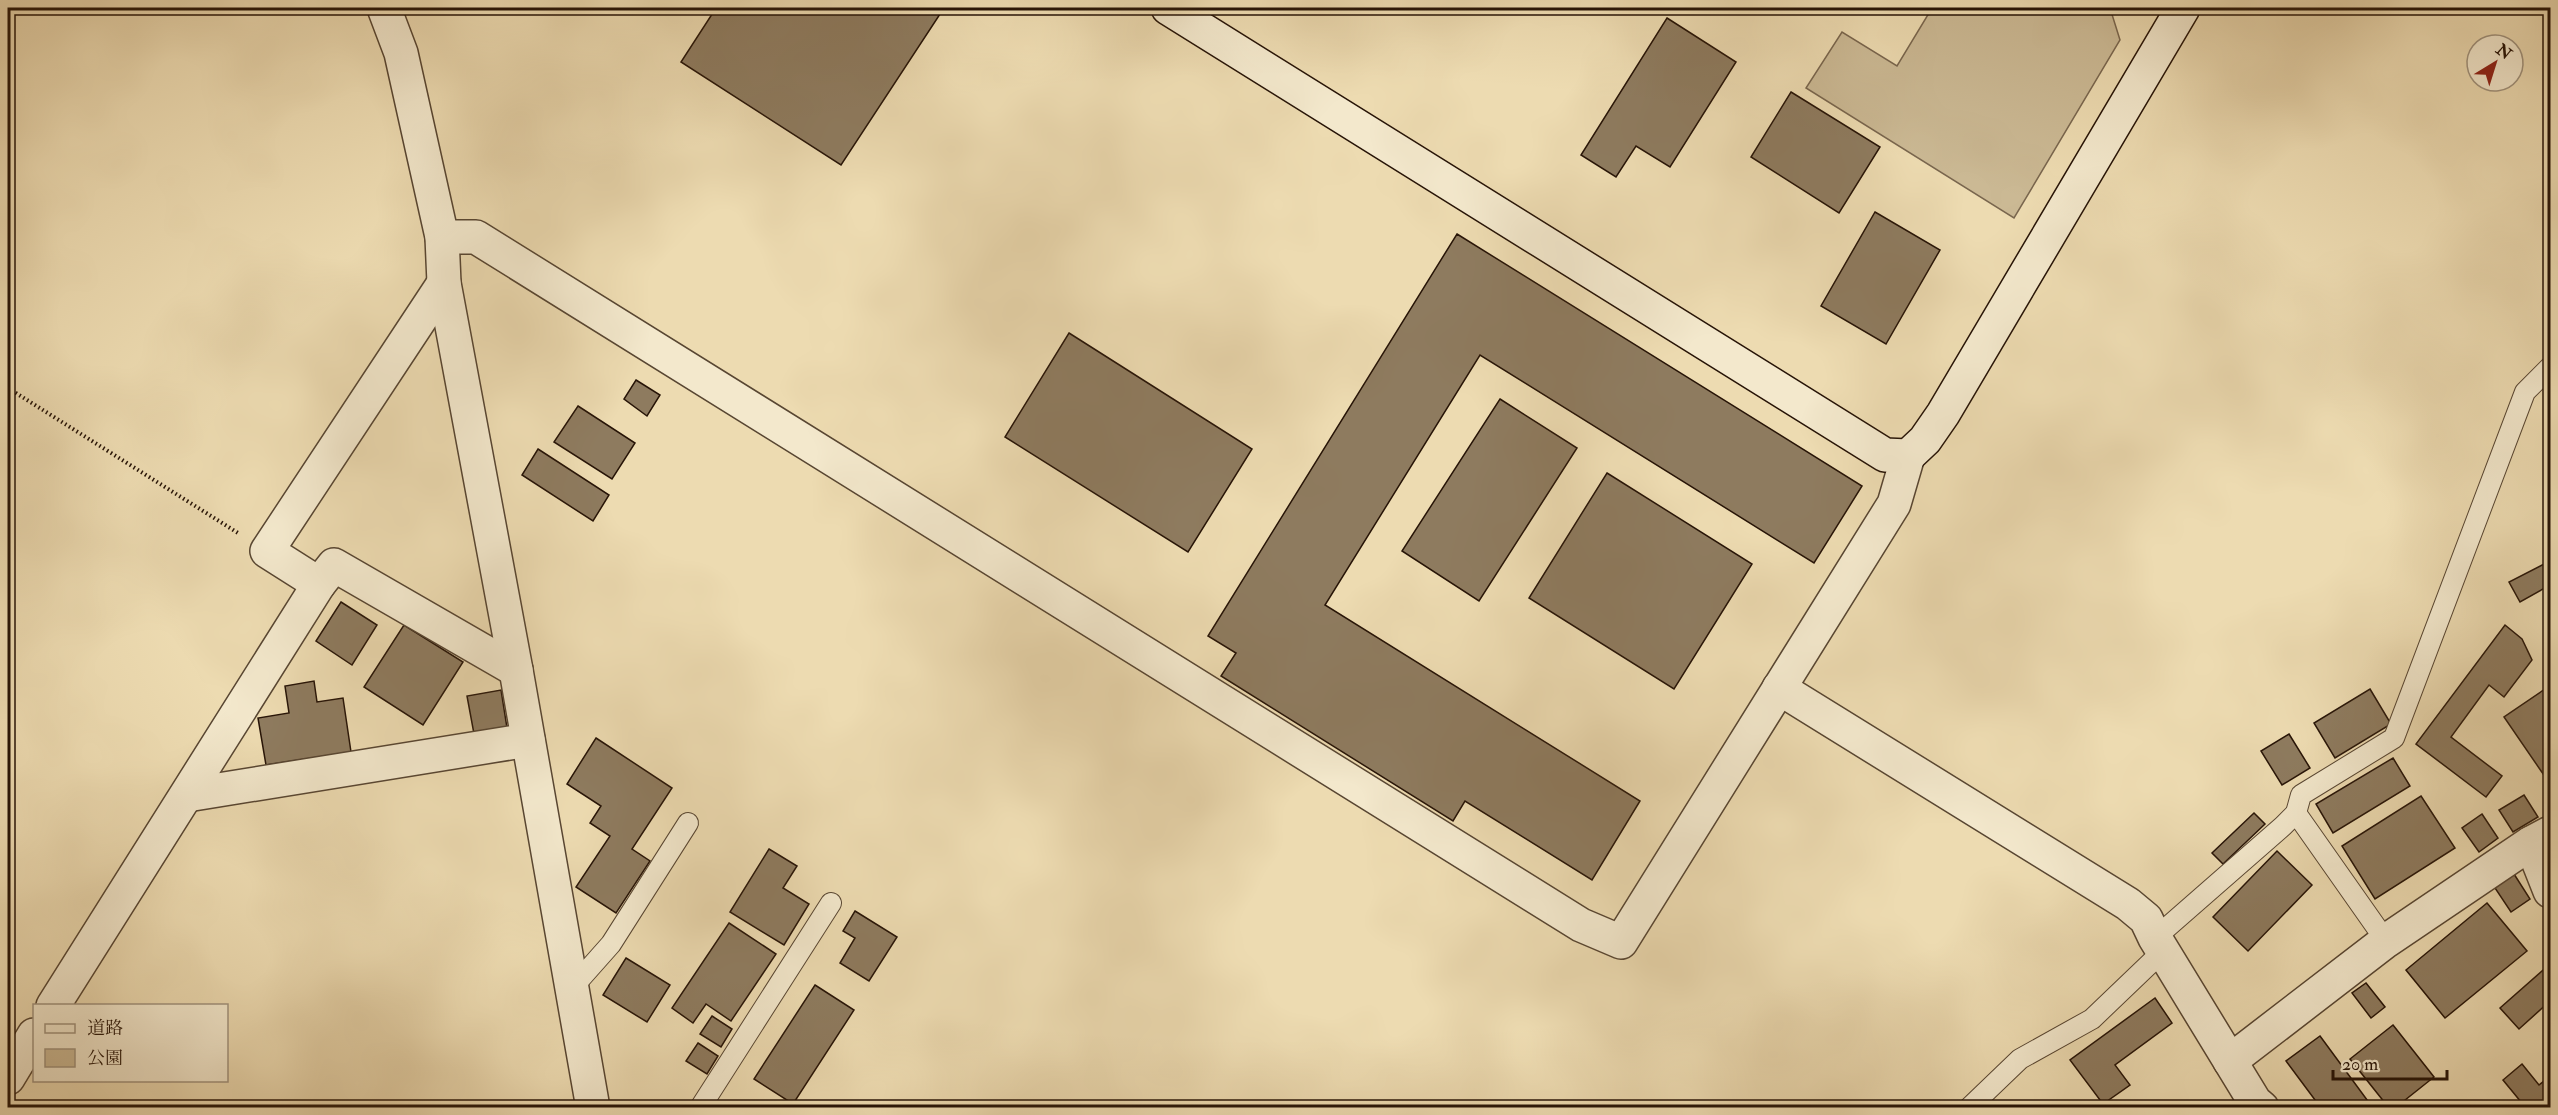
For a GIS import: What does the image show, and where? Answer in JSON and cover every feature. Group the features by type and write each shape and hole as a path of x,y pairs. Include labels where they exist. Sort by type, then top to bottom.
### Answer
{"street":[{"path":"384,8 401,53 442,237 444,283 516,670 593,1107"},
{"path":"1168,8 1876,449 1885,454 1908,456"},
{"path":"442,237 476,237 1581,925 1621,942 1894,504 1908,456 1925,440 1943,414 2183,8"},
{"path":"319,584 267,551 444,283"},
{"path":"54,1004 319,584 334,565 516,670"},
{"path":"1779,688 2128,904 2146,919 2255,1102 2262,1107"},
{"path":"187,795 528,740"},
{"path":"2230,1061 2386,941 2541,838 2550,891"},
{"path":"8,1078 33,1037"}],"lane":[{"path":"1969,1107 2020,1059 2092,1019 2159,944 2296,813 2301,795 2394,738 2525,392 2550,368"},
{"path":"2296,813 2386,941"},
{"path":"572,988 611,944 688,823"},
{"path":"700,1107 831,903"}],"path":[{"path":"8,388 267,551"}],"green space":[{"path":"1932,8 2110,8 2120,40 2014,218 1806,88 1842,32 1897,66"}],"building":[{"path":"716,8 944,8 841,165 681,62"},
{"path":"1667,18 1736,62 1670,167 1636,146 1616,177 1581,155"},
{"path":"1791,92 1880,147 1839,213 1751,157"},
{"path":"1875,212 1940,250 1886,344 1821,306"},
{"path":"1457,234 1862,486 1814,563 1480,355 1325,605 1640,801 1592,880 1465,801 1453,821 1221,676 1236,653 1208,636"},
{"path":"1069,333 1252,449 1188,552 1005,437"},
{"path":"636,380 660,395 647,416 624,399"},
{"path":"1500,399 1577,448 1479,601 1402,551"},
{"path":"578,406 635,443 612,479 554,442"},
{"path":"538,449 609,495 593,521 522,475"},
{"path":"1607,473 1752,564 1674,689 1529,598"},
{"path":"2550,561 2550,585 2520,602 2509,582"},
{"path":"341,602 377,625 352,665 316,641"},
{"path":"404,625 463,662 423,725 364,687"},
{"path":"2505,625 2522,639 2532,660 2504,697 2489,685 2451,737 2502,776 2486,797 2416,744"},
{"path":"314,681 317,702 343,698 351,752 266,765 258,718 289,713 285,686"},
{"path":"2548,687 2550,691 2550,784 2504,717"},
{"path":"2370,689 2391,724 2335,758 2314,723"},
{"path":"501,690 507,728 474,734 467,696"},
{"path":"2289,734 2310,768 2282,785 2261,751"},
{"path":"596,738 672,788 632,849 650,861 616,913 576,887 610,836 590,823 601,806 567,784"},
{"path":"2393,758 2410,786 2333,833 2316,804"},
{"path":"2524,795 2538,817 2513,832 2499,810"},
{"path":"2421,796 2455,848 2375,899 2342,846"},
{"path":"2254,813 2265,824 2223,864 2212,853"},
{"path":"2482,814 2498,838 2479,852 2462,828"},
{"path":"769,849 797,866 783,888 809,904 784,945 730,912"},
{"path":"2277,851 2312,885 2248,951 2213,917"},
{"path":"2514,874 2530,899 2511,912 2495,888"},
{"path":"2487,903 2527,951 2445,1018 2406,970"},
{"path":"855,911 897,937 869,981 840,963 855,938 843,931"},
{"path":"729,923 776,954 731,1021 706,1004 693,1023 672,1008"},
{"path":"626,958 670,985 647,1022 603,995"},
{"path":"2550,964 2550,1001 2519,1029 2500,1008"},
{"path":"2366,983 2385,1007 2371,1018 2352,993"},
{"path":"815,985 854,1010 793,1104 754,1079"},
{"path":"2155,998 2172,1023 2115,1065 2130,1085 2103,1104 2070,1060"},
{"path":"712,1016 732,1029 721,1047 700,1034"},
{"path":"2393,1025 2434,1077 2395,1108 2389,1108 2350,1059"},
{"path":"2320,1036 2373,1108 2321,1108 2286,1061"},
{"path":"698,1043 718,1056 707,1074 686,1061"},
{"path":"2522,1064 2539,1085 2550,1076 2550,1108 2526,1108 2503,1080"}]}
